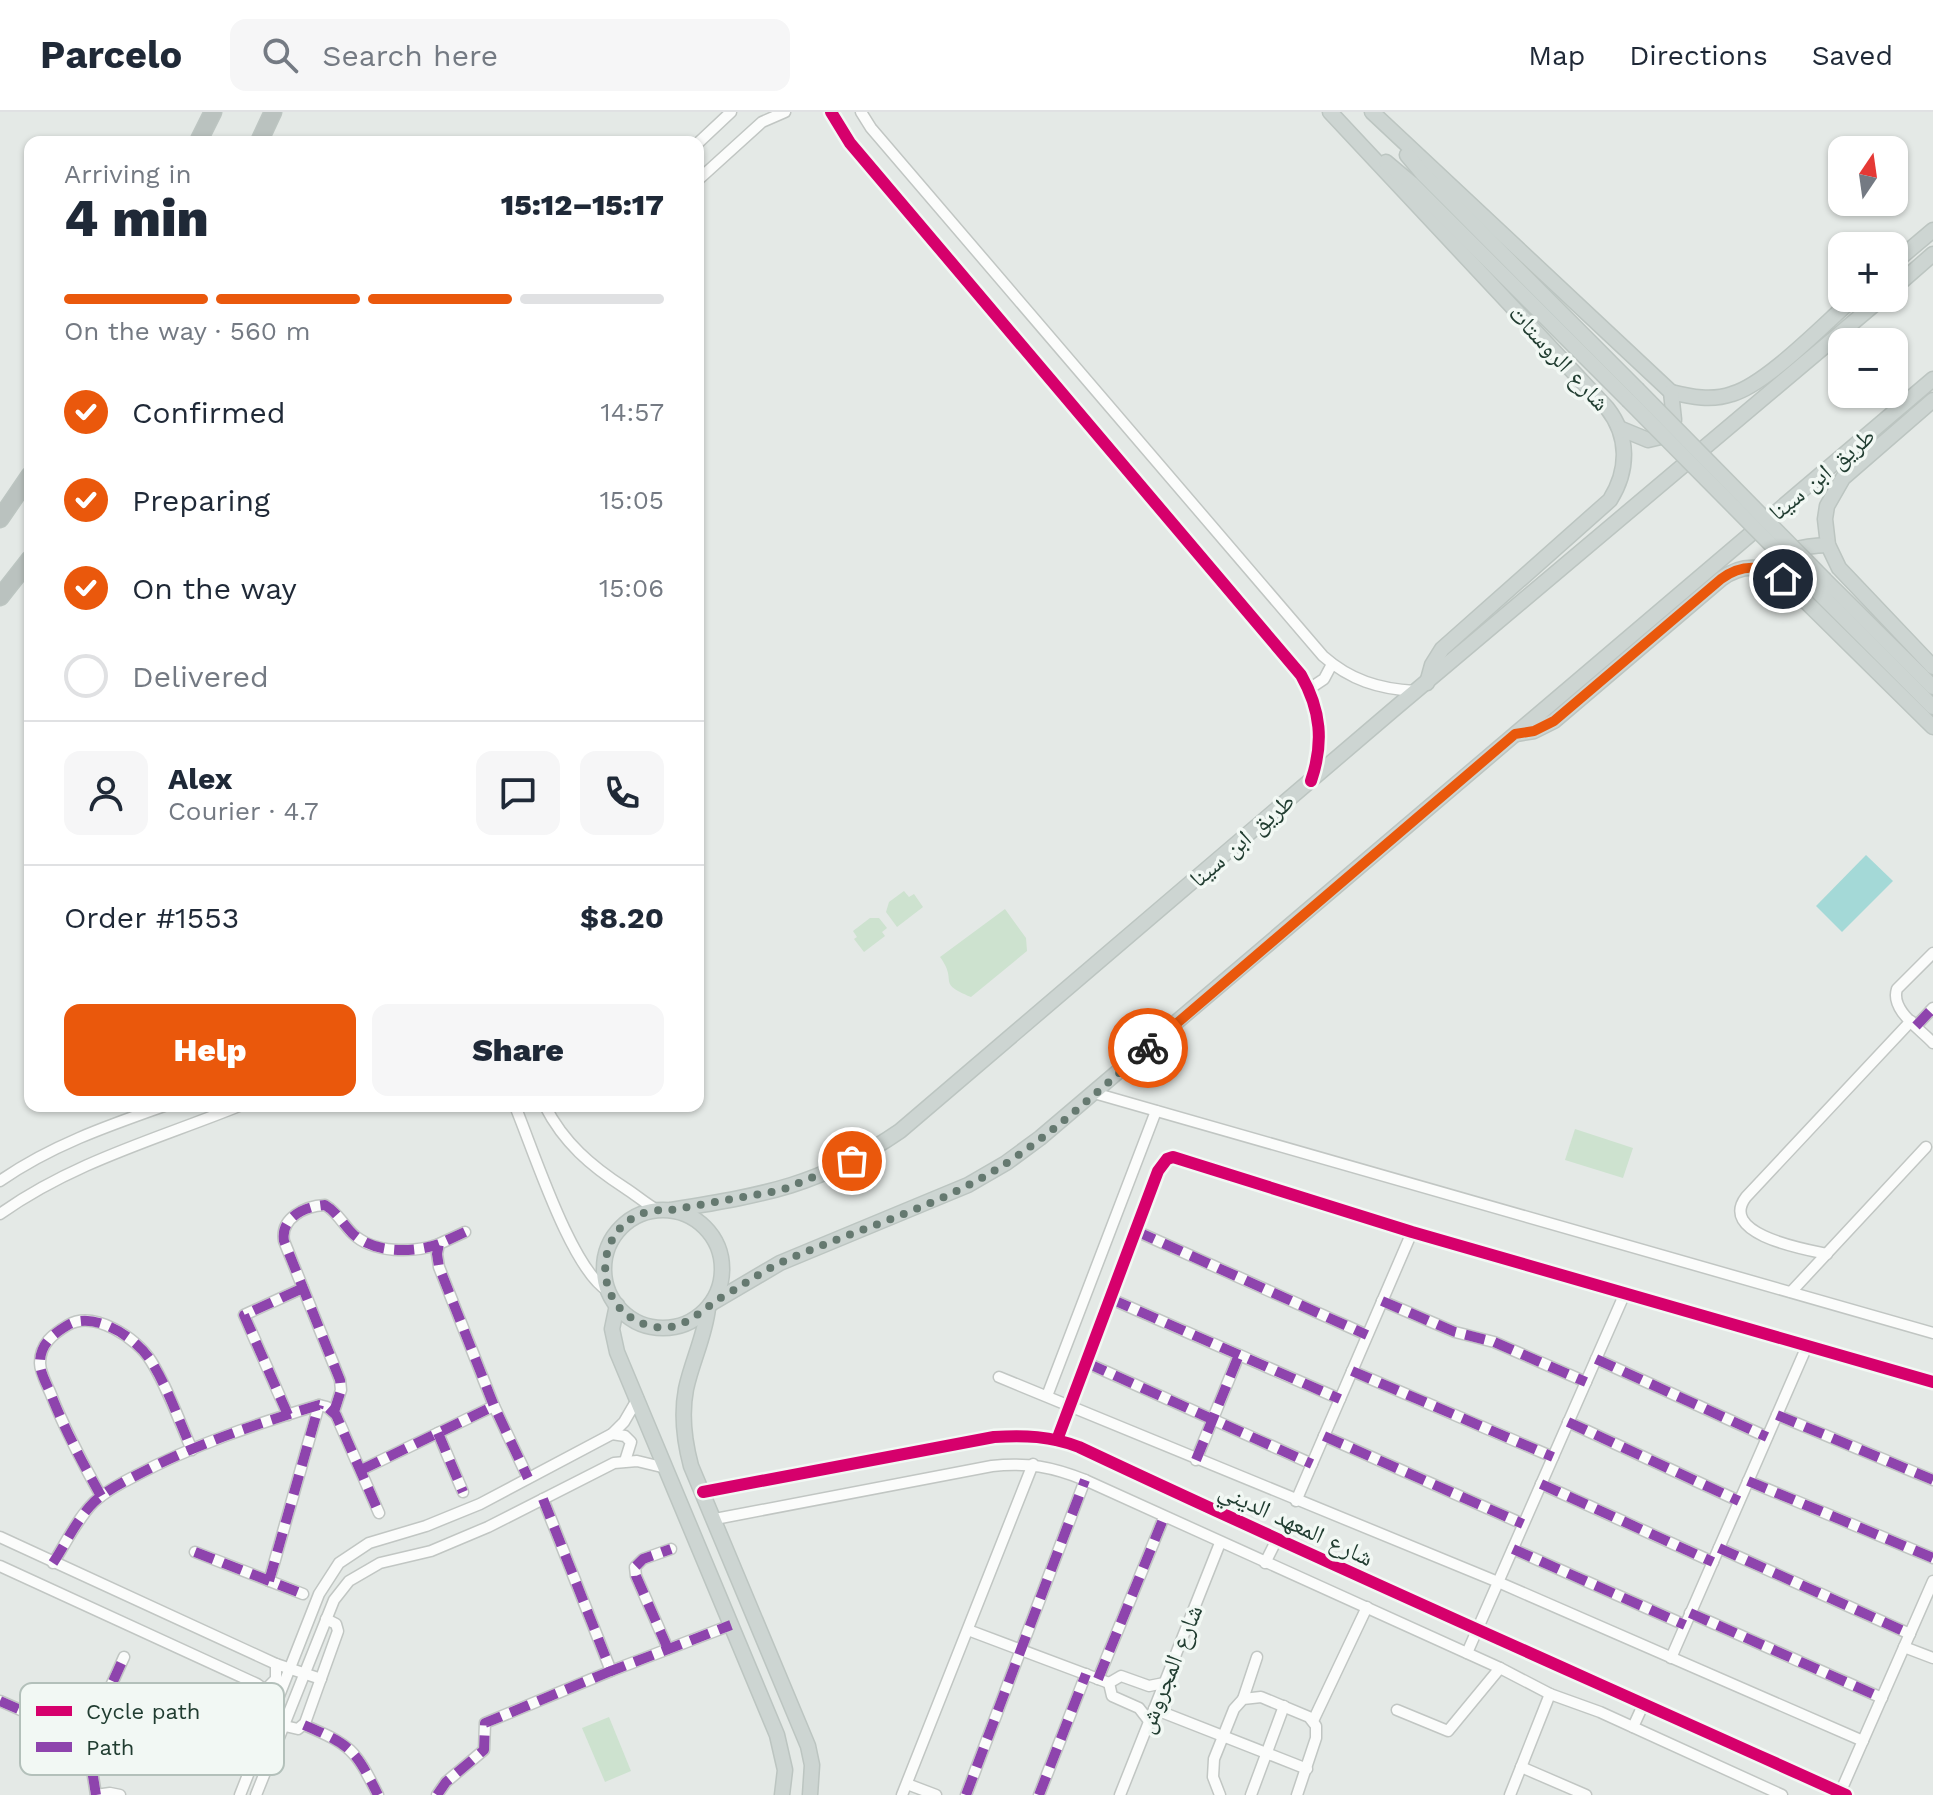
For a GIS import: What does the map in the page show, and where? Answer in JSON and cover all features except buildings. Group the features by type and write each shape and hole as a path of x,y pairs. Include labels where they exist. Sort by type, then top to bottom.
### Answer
{"highway":[{"path":"201,136 213,112"},
{"path":"262,136 273,112"},
{"path":"0,519 24,484"},
{"path":"0,597 24,567"}],"main road":[{"name":"شارع الروستات","path":"1330,112 1607,408 1619,428 1625,452 1617,489 1610,500 1442,649 1422,688"},
{"name":"شارع الروستات","path":"1372,112 1671,392"},
{"path":"1391,131 1423,174 1821,585 1933,707"},
{"path":"1362,147 1411,183 1633,394"},
{"path":"1908,251 1933,230"},
{"path":"1908,276 1933,254"},
{"path":"1619,428 1648,440 1665,436 1674,420 1671,392 1717,398 1746,388 1773,369 1838,312"},
{"name":"طريق ابن سينا","path":"664,1210 782,1190 829,1172 876,1147 922,1114 1865,312"},
{"name":"طريق ابن سينا","path":"710,1305 780,1263 981,1178 1040,1138 1933,379"},
{"path":"1933,400 1843,478 1827,506 1828,545 1839,568 1933,667"},
{"path":"1774,572 1784,556 1794,549 1828,545"},
{"path":"1515,734 1534,731 1554,721 1726,575 1753,567 1774,572 1933,727"},
{"path":"1821,585 1933,687"},
{"path":"710,1305 683,1324 654,1327 627,1316 608,1291 604,1264 612,1238 631,1219 664,1210 687,1215 702,1224 713,1237 720,1253 723,1270 720,1287 710,1305 684,1407 686,1447 808,1746 812,1765 810,1795"},
{"path":"617,1305 613,1341 783,1752 785,1770 782,1795"}],"street":[{"path":"704,137 731,112"},
{"path":"704,174 761,117 785,112"},
{"path":"817,112 832,115 850,143 1291,663 1309,689 1320,725 1317,763 1311,781"},
{"path":"861,112 871,128 1332,664 1372,685 1422,688"},
{"path":"1309,689 1324,679 1332,664"},
{"path":"1933,953 1897,989 1895,995 1898,1007 1933,1043"},
{"path":"1827,1254 1760,1235 1740,1216 1740,1204 1913,1023 1933,1008"},
{"path":"1094,1093 1933,1333"},
{"path":"1047,1396 1156,1111"},
{"path":"0,1181 83,1135 147,1112"},
{"path":"0,1214 58,1177 94,1160 223,1112"},
{"path":"517,1112 575,1251 591,1276 608,1291"},
{"path":"549,1112 564,1137 593,1167 664,1210"},
{"path":"1791,1292 1926,1147"},
{"path":"1057,1440 1158,1171 1167,1159 1173,1157 1412,1232 1933,1382"},
{"path":"334,1412 341,1390 340,1380 283,1234 284,1226 292,1216 325,1205 355,1237 377,1246 417,1249 439,1244 465,1232"},
{"path":"1136,1231 1367,1335"},
{"path":"1296,1501 1412,1232"},
{"path":"439,1244 439,1267 494,1406 528,1478"},
{"path":"288,1415 244,1315 303,1288"},
{"path":"1467,1653 1625,1293"},
{"path":"1111,1299 1340,1399"},
{"path":"1382,1301 1455,1332 1487,1339 1586,1382"},
{"path":"101,1496 61,1420 40,1365 42,1351 49,1339 72,1322 85,1320 106,1325 139,1346 151,1360 192,1450"},
{"path":"1671,1658 1807,1346"},
{"path":"1196,1460 1239,1355"},
{"path":"1596,1359 1767,1437"},
{"path":"1087,1363 1312,1464"},
{"path":"1352,1371 1553,1457"},
{"path":"999,1377 1498,1582 1863,1741"},
{"path":"284,1686 325,1583 348,1555 369,1543 453,1515 612,1434 624,1422 638,1398"},
{"path":"269,1581 319,1405"},
{"path":"53,1563 86,1512 101,1496 156,1465 319,1405 334,1412 379,1513"},
{"path":"361,1470 494,1406"},
{"path":"1777,1415 1933,1480"},
{"path":"1568,1422 1739,1501"},
{"path":"438,1433 463,1492"},
{"path":"612,1434 625,1436 631,1442 625,1461"},
{"name":"شارع المعهد الديني","path":"703,1492 994,1437 1034,1436 1057,1440 1079,1447 1477,1631 1843,1794"},
{"path":"1324,1436 1523,1524"},
{"path":"326,1619 339,1629 304,1725 298,1729 285,1726 326,1619 341,1590 358,1574 460,1539 602,1467 625,1461 647,1462 666,1468"},
{"path":"936,1795 905,1790 1033,1464"},
{"name":"شارع المعهد الديني","path":"715,1519 992,1466 1048,1466 1367,1607 1550,1694 1633,1727 1782,1795"},
{"path":"966,1795 1085,1480"},
{"path":"1748,1481 1933,1558"},
{"path":"1541,1484 1713,1562"},
{"path":"543,1499 611,1671"},
{"path":"1149,1721 1139,1708 1112,1696 1104,1681 1164,1517"},
{"path":"0,1537 276,1664 321,1679"},
{"path":"1265,1563 1277,1539"},
{"name":"شارع المجروش","path":"1120,1795 1220,1543"},
{"path":"1719,1548 1910,1634"},
{"path":"668,1649 636,1576 635,1567 643,1559 671,1549"},
{"path":"1513,1549 1685,1625"},
{"path":"195,1552 303,1594"},
{"path":"0,1566 250,1683"},
{"path":"1843,1794 1933,1581"},
{"path":"1313,1721 1367,1607"},
{"path":"1690,1613 1882,1698"},
{"path":"437,1795 446,1782 481,1755 486,1744 485,1723 731,1625"},
{"path":"968,1630 1104,1681 1121,1676 1149,1686 1164,1683"},
{"path":"1904,1647 1933,1658"},
{"path":"112,1683 124,1657"},
{"path":"1220,1795 1212,1768 1234,1709 1243,1699 1257,1657"},
{"path":"272,1683 276,1679 276,1664"},
{"path":"1397,1710 1446,1731 1500,1668"},
{"path":"1039,1795 1086,1674"},
{"path":"1510,1795 1550,1694"},
{"path":"1243,1699 1255,1696 1313,1721 1317,1732 1297,1795"},
{"path":"0,1701 20,1710"},
{"path":"1633,1727 1644,1703"},
{"path":"1251,1795 1284,1706"},
{"path":"1154,1709 1307,1769"},
{"path":"304,1725 349,1747 364,1767 378,1795"},
{"path":"1521,1767 1586,1795"},
{"path":"93,1775 96,1795 120,1795"},
{"path":"240,1795 248,1775"},
{"path":"256,1795 264,1775"}],"green space":[{"path":"904,891 909,897 914,894 923,907 897,927 886,912 889,902"},
{"path":"1005,909 1026,938 1027,951 971,997 960,992 950,985 948,972 940,957"},
{"path":"870,918 879,918 887,928 882,932 885,936 864,952 854,939 857,937 853,931"},
{"path":"1575,1129 1633,1148 1623,1178 1565,1160"},
{"path":"609,1717 631,1771 605,1782 582,1728"}],"water":[{"path":"1866,855 1893,881 1842,932 1816,906"}],"marked path":[{"path":"1916,1026 1933,1008"},
{"path":"334,1412 341,1390 340,1380 284,1241 286,1226 302,1211 325,1205 352,1233 371,1245 406,1250 439,1244"},
{"path":"1136,1231 1367,1335"},
{"path":"465,1232 439,1244 439,1267 494,1406 528,1478"},
{"path":"288,1415 244,1315 303,1288"},
{"path":"1111,1299 1340,1399"},
{"path":"1382,1301 1455,1332 1494,1342 1586,1382"},
{"path":"101,1496 67,1432 40,1366 45,1345 68,1325 78,1321 102,1324 125,1336 144,1352 163,1382 192,1450"},
{"path":"1196,1460 1239,1355"},
{"path":"1596,1359 1767,1437"},
{"path":"1087,1363 1312,1464"},
{"path":"1352,1371 1553,1457"},
{"path":"53,1563 88,1509 114,1488 202,1445 319,1405 336,1415 379,1513"},
{"path":"269,1581 319,1405"},
{"path":"361,1470 494,1406"},
{"path":"1777,1415 1933,1480"},
{"path":"1568,1422 1739,1501"},
{"path":"438,1433 463,1492"},
{"path":"1324,1436 1523,1524"},
{"path":"966,1795 1085,1480"},
{"path":"1748,1481 1933,1558"},
{"path":"1541,1484 1713,1562"},
{"path":"543,1499 611,1671 731,1625"},
{"path":"1098,1679 1164,1517"},
{"path":"1719,1548 1910,1634"},
{"path":"668,1649 636,1576 635,1567 643,1559 671,1549"},
{"path":"1513,1549 1685,1625"},
{"path":"195,1552 303,1594"},
{"path":"1690,1613 1882,1698"},
{"path":"112,1683 124,1657"},
{"path":"437,1795 446,1782 484,1750 485,1723 611,1671"},
{"path":"1039,1795 1086,1674"},
{"path":"0,1701 20,1710"},
{"path":"304,1725 350,1750 378,1795"},
{"path":"93,1775 96,1795"}],"cycle path":[{"path":"831,112 850,143 1301,675 1313,701 1318,727 1318,753 1311,781"},
{"path":"1057,1440 1158,1171 1167,1159 1173,1157 1412,1232 1933,1382"},
{"path":"703,1492 994,1437 1048,1438 1079,1447 1846,1795"}],"way so far":[{"path":"852,1161 782,1190 657,1210 631,1219 612,1238 607,1251 604,1264 608,1291 627,1316 640,1323 669,1328 697,1318 712,1303 780,1263 955,1191 994,1171 1040,1138 1148,1048"}],"route":[{"path":"1148,1048 1515,734 1534,731 1554,721 1726,575 1753,567 1769,570 1783,579"}]}
